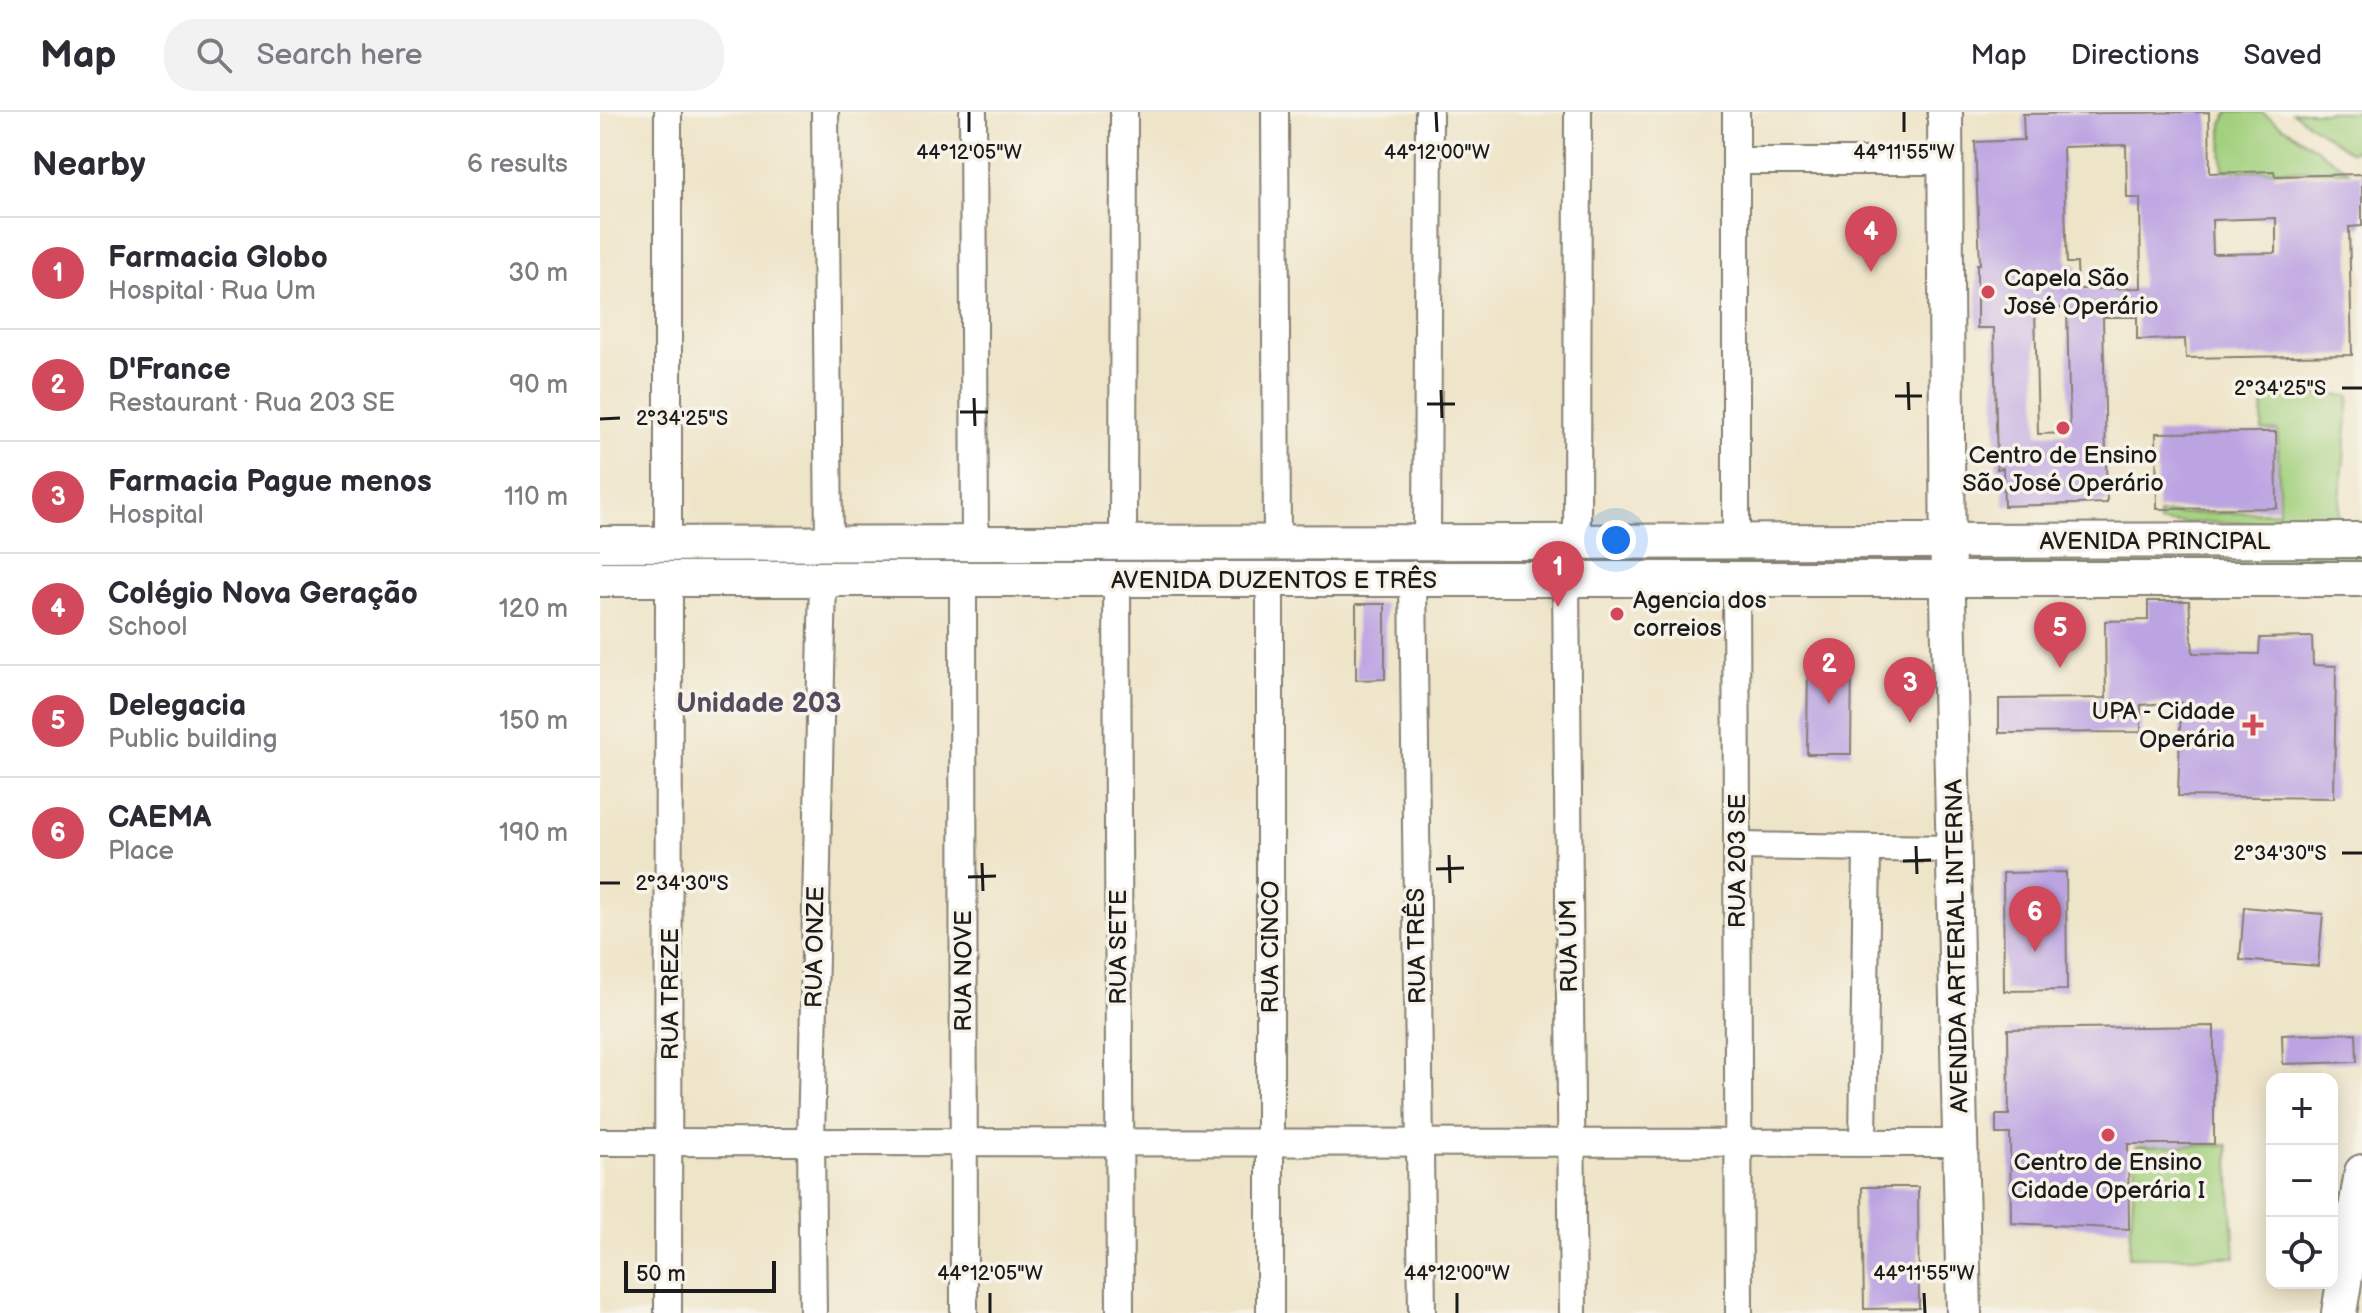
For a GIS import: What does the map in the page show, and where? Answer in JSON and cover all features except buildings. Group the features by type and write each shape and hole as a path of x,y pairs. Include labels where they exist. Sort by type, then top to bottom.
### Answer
{"main road":[{"name":"AVENIDA ARTERIAL INTERNA","path":"1945,112 1948,578 1964,1313"},
{"name":"AVENIDA PRINCIPAL","path":"1948,541 2362,540"},
{"name":"AVENIDA DUZENTOS E TRÊS","path":"600,544 1948,541"},
{"name":"AVENIDA DUZENTOS E TRÊS","path":"600,579 1948,578"},
{"name":"AVENIDA PRINCIPAL","path":"1948,578 2362,579"},
{"path":"2348,1306 2362,1172"}],"street":[{"path":"668,112 668,543"},
{"path":"825,112 829,543"},
{"path":"973,112 975,542"},
{"path":"1123,541 1124,112"},
{"path":"1275,112 1277,541"},
{"path":"1427,541 1429,112"},
{"path":"1577,541 1578,112"},
{"path":"1736,112 1736,541"},
{"path":"1736,161 1946,161"},
{"name":"RUA TRÊS","path":"1413,579 1422,1313"},
{"name":"RUA 203 SE","path":"1736,579 1739,1313"},
{"name":"RUA TREZE","path":"668,1313 669,580"},
{"name":"RUA ONZE","path":"813,1313 811,1142 823,580"},
{"name":"RUA CINCO","path":"1270,580 1270,1313"},
{"name":"RUA UM","path":"1566,580 1573,1313"},
{"name":"RUA NOVE","path":"963,581 964,1313"},
{"name":"RUA SETE","path":"1117,581 1120,1313"},
{"path":"1737,846 1954,849"},
{"path":"1863,1142 1867,848"},
{"path":"600,1142 1962,1143"}],"green space":[{"path":"2229,112 2261,112 2349,171 2223,170 2222,124"},
{"path":"2292,112 2362,112 2362,149 2350,152"},
{"path":"2263,392 2350,396 2338,522 2159,523 2159,514 2279,512 2278,431 2262,430"},
{"path":"1914,552 1914,566 600,566 600,553"},
{"path":"1979,553 2362,554 2362,568 1979,568"},
{"path":"2228,1145 2235,1257 2129,1257 2136,1146"}],"place":[{"name":"Colégio Nova Geração","path":"1871,272"},
{"name":"Capela São José Operário","path":"1988,292"},
{"name":"Centro de Ensino São José Operário","path":"2063,428"},
{"name":"Farmacia Globo","path":"1558,607"},
{"name":"Agencia dos correios","path":"1617,614"},
{"name":"Delegacia","path":"2060,668"},
{"name":"D'France","path":"1829,704"},
{"name":"Farmacia Pague menos","path":"1910,723"},
{"name":"UPA - Cidade Operária","path":"2253,725"},
{"name":"CAEMA","path":"2035,952"},
{"name":"Centro de Ensino Cidade Operária I","path":"2108,1135"}],"district":[{"name":"Unidade 203","path":"759,703"}]}
